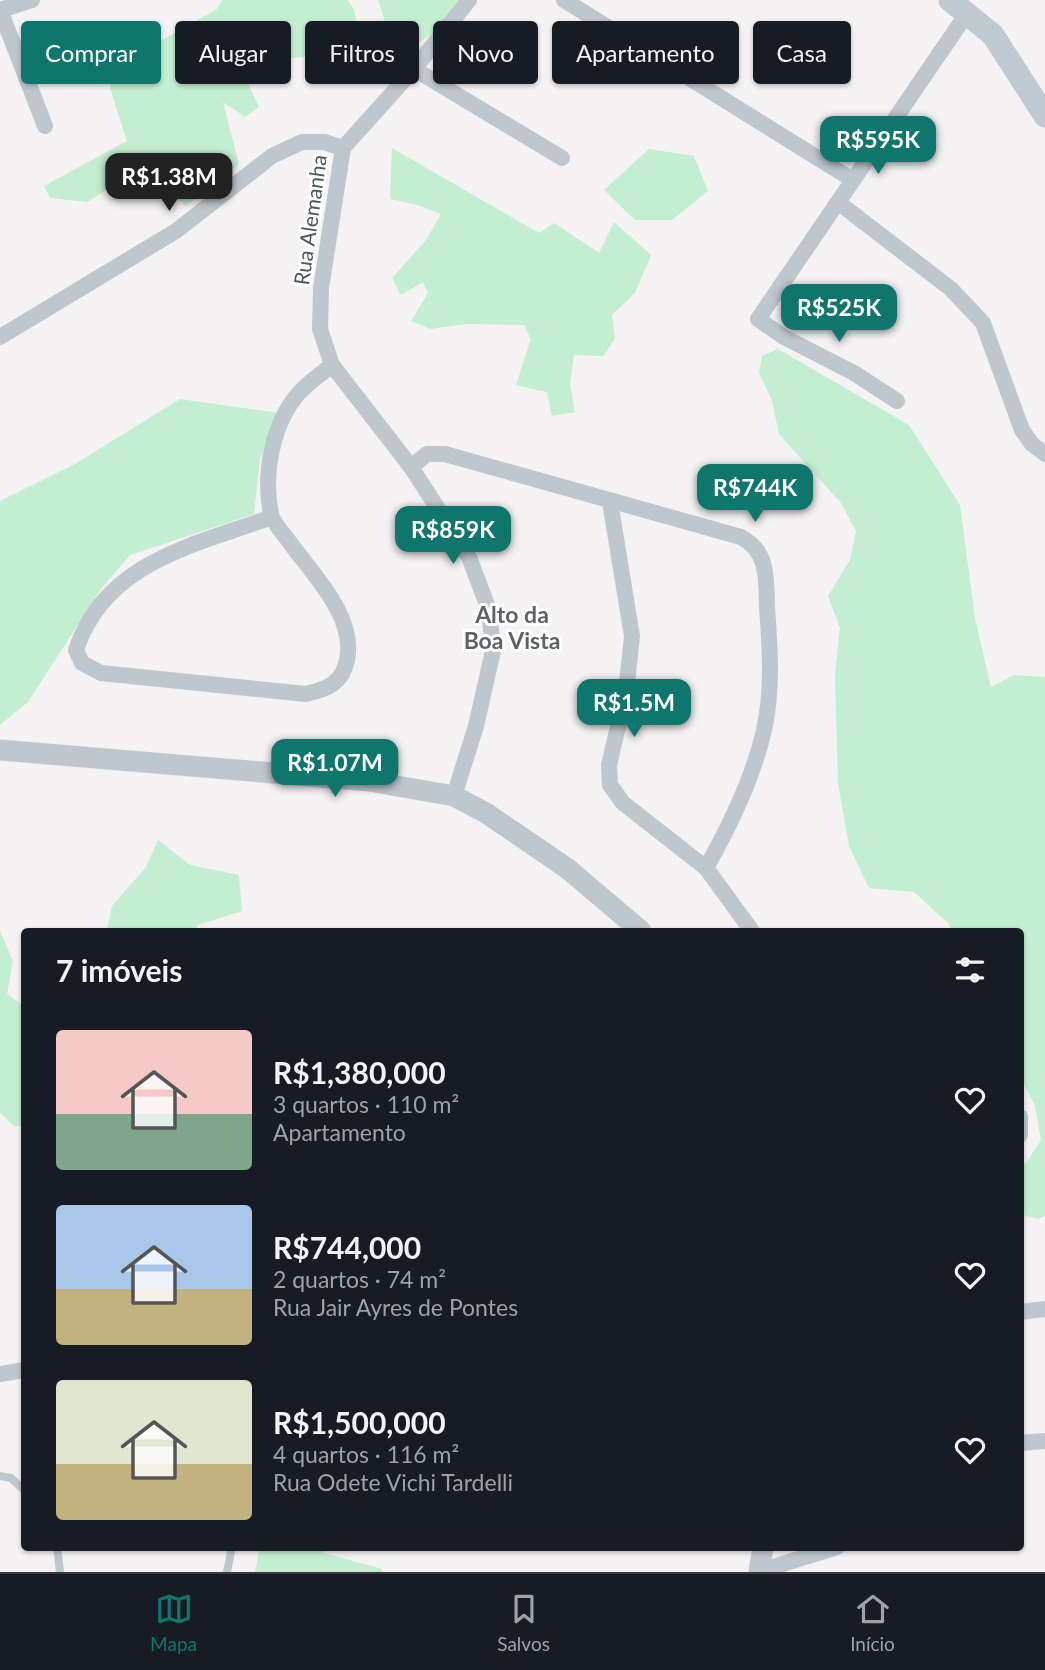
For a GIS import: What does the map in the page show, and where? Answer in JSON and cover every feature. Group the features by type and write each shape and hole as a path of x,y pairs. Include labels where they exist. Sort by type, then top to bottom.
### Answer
{"main road":[{"path":"959,6 993,35 1045,116"}],"street":[{"path":"32,0 0,10 45,126"},
{"name":"Rua Alemanha","path":"419,63 469,0"},
{"path":"564,0 853,180"},
{"path":"897,401 854,373 784,337 758,319 853,180 959,6"},
{"path":"419,72 562,158"},
{"name":"Rua Alemanha","path":"331,365 320,328 321,288 343,148 401,84"},
{"path":"0,337 176,232 272,156 302,142 324,142 343,148"},
{"path":"838,203 951,289 984,323 999,359 1021,430 1032,444 1045,454"},
{"path":"272,517 154,560 129,575 104,600 80,639 76,650 82,663 101,673 306,694 329,689 344,673 350,645 342,616 272,517 268,483 276,437 285,412 300,392 331,365 411,467 470,557 489,610 492,651 476,726 454,796"},
{"path":"411,467 427,454 445,454 751,542 763,560 771,661 764,730 741,796 706,869"},
{"path":"610,502 632,636 626,692 609,765 610,785 622,803 706,869 750,928"},
{"path":"0,750 369,781 454,796 486,813 568,869 638,928"},
{"path":"1024,1311 1045,1309"},
{"path":"0,1374 21,1370"},
{"path":"1024,1443 1045,1441"},
{"path":"762,1551 759,1572 825,1551"}],"lane":[{"path":"0,1476 11,1478 21,1487"},
{"path":"57,1551 60,1572"},
{"path":"227,1572 231,1551"}],"green space":[{"path":"222,0 348,0 357,21 305,21 305,57 291,58 291,21 196,21 217,9"},
{"path":"378,0 458,0 443,21 433,21 433,33 419,43 419,21 385,21"},
{"path":"175,33 175,84 248,84 259,107 245,117 223,102 239,164 186,206 147,169 130,173 88,202 50,198 44,186 127,141 110,88 111,84 161,84 161,41"},
{"path":"392,148 539,233 554,223 599,253 614,222 651,255 635,293 612,315 615,339 603,356 574,355 570,384 575,412 552,416 547,392 516,385 531,339 524,325 465,324 431,329 411,321 428,293 423,282 401,295 392,278 426,240 441,214 390,199"},
{"path":"649,149 694,156 708,191 672,220 635,220 604,190"},
{"path":"778,349 909,425 960,505 975,618 991,687 1014,675 1045,677 1045,1216 1038,1219 1024,1215 1024,1164 1041,1140 1035,1106 1024,1084 1024,928 950,928 914,892 869,888 849,846 838,783 835,674 840,628 828,596 850,560 856,531 841,503 779,434 772,401 759,372 762,356"},
{"path":"180,399 279,413 260,459 254,514 130,555 101,589 28,702 0,725 0,501 75,464"},
{"path":"158,840 190,865 239,875 242,911 196,928 108,928 112,906 146,867"},
{"path":"0,931 13,961 7,994 21,1004 21,1126 14,1126 0,1113"},
{"path":"259,1551 324,1551 382,1569 382,1572 255,1572"}],"district":[{"name":"Alto da Boa Vista","path":"512,628"}]}
